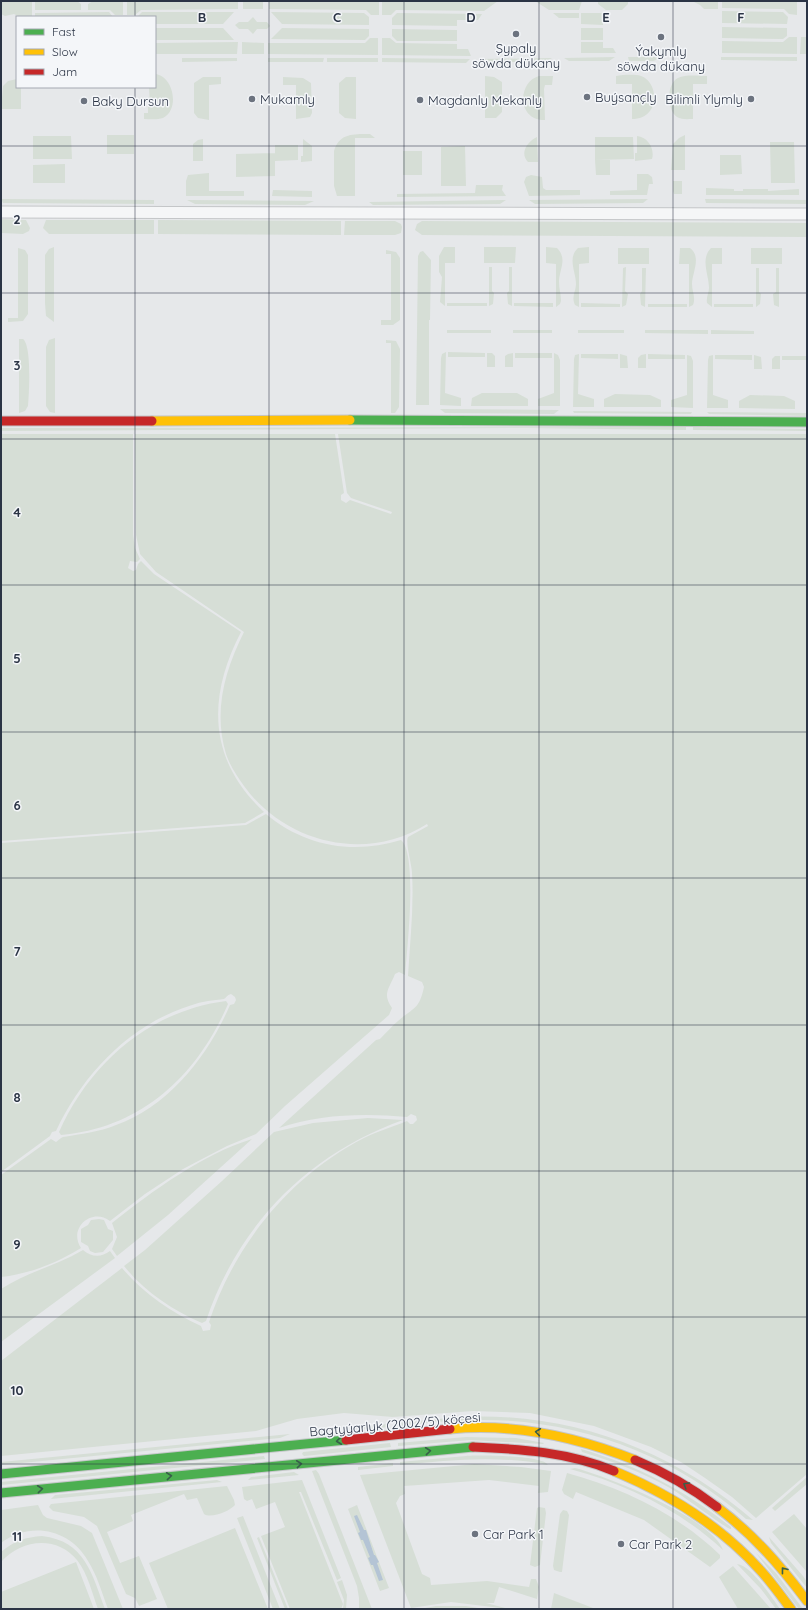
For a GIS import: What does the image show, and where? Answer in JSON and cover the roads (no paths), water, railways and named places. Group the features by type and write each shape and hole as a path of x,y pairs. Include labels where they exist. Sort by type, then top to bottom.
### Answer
{"street":[{"path":"1,212 807,214"},
{"path":"1,421 566,420 807,422"},
{"name":"Bagtyýarlyk (2002/5) köçesi","path":"1,1474 465,1429 520,1430 565,1437 611,1450 672,1477 724,1511 754,1536 782,1567 807,1601"},
{"path":"561,1455 565,1437"},
{"path":"280,1446 282,1465"},
{"path":"1,1493 476,1447 539,1451 561,1455 606,1468 664,1493 703,1518 740,1548 768,1578 790,1609"},
{"path":"740,1548 754,1536"}],"water":[{"path":"357,1515 364,1530 366,1530 374,1555 379,1562 377,1563 383,1580 379,1581 373,1565 371,1565 368,1558 370,1557 363,1540 361,1540 358,1533 360,1532 354,1516"}],"place":[{"name":"Şypaly söwda dükany","path":"516,34"},
{"name":"Ýakymly söwda dükany","path":"661,37"},
{"name":"Buýsançly","path":"587,97"},
{"name":"Mukamly","path":"252,99"},
{"name":"Bilimli Ylymly","path":"751,99"},
{"name":"Magdanly Mekanly","path":"420,100"},
{"name":"Baky Dursun","path":"84,101"},
{"name":"Car Park 1","path":"475,1534"},
{"name":"Car Park 2","path":"621,1544"}]}
